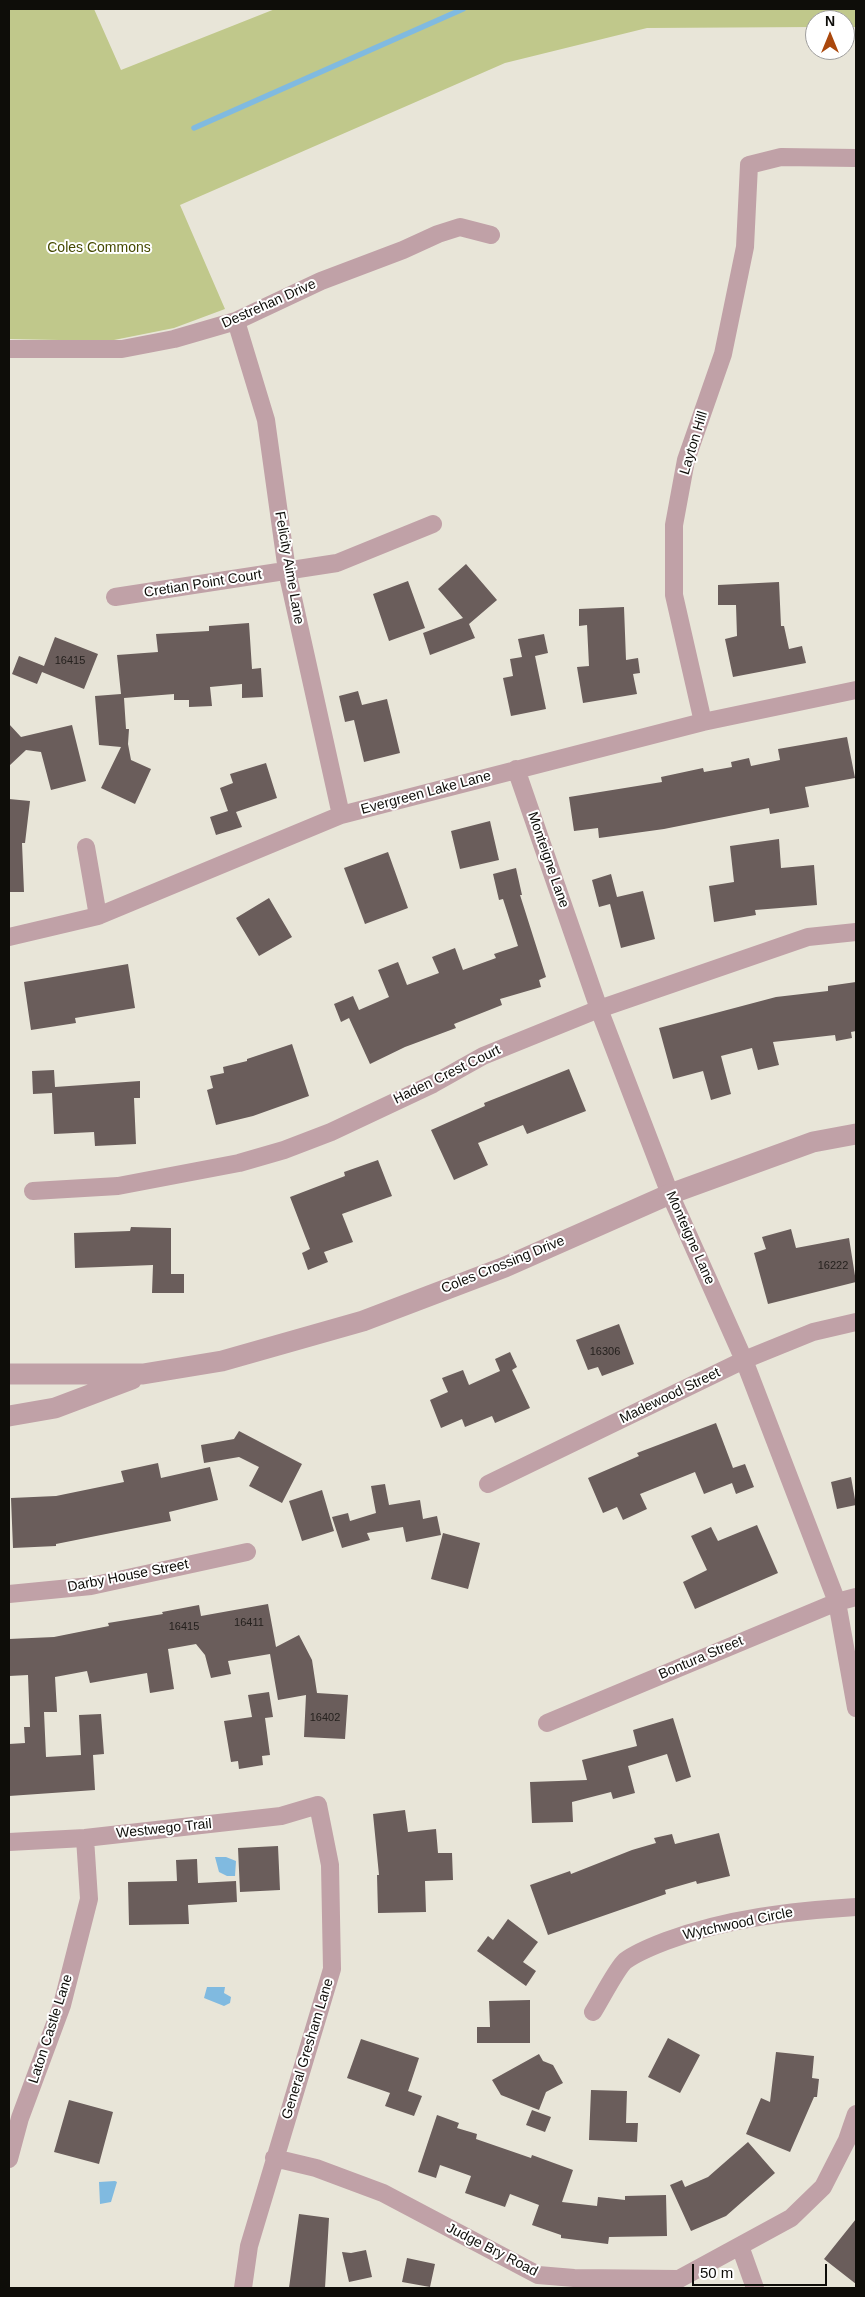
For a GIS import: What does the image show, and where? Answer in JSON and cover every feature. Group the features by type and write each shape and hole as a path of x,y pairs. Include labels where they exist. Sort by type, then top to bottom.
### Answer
{"street":[{"name":"Layton Hill","path":"703,722 674,595 674,525 686,460 723,354 745,247 749,165 781,157 856,158"},
{"name":"Destrehan Drive","path":"9,349 122,349 174,339 236,322 321,281 403,250 438,234 460,227 491,235"},
{"name":"Felicity Aime Lane","path":"236,322 266,420 286,571 341,815"},
{"name":"Cretian Point Court","path":"115,597 337,563 433,524"},
{"name":"Evergreen Lake Lane","path":"9,936 98,916 341,815 703,722 856,690"},
{"name":"Monteigne Lane","path":"516,770 600,1009 670,1194 744,1360 837,1602 856,1708"},
{"path":"86,847 98,916"},
{"name":"Haden Crest Court","path":"33,1190 118,1186 239,1163 284,1150 331,1132 433,1084 483,1056 600,1009 808,937 856,932"},
{"name":"Coles Crossing Drive","path":"9,1374 144,1374 222,1362 363,1321 506,1267 670,1194 813,1142 856,1134"},
{"name":"Madewood Street","path":"488,1484 744,1360 813,1332 856,1322"},
{"name":"Coles Crossing Drive","path":"9,1416 55,1408 144,1374"},
{"name":"Darby House Street","path":"9,1594 91,1586 247,1552"},
{"name":"Bontura Street","path":"547,1723 837,1602 856,1597"},
{"name":"Westwego Trail","path":"9,1842 85,1838 281,1816 318,1805"},
{"name":"General Gresham Lane","path":"243,2288 249,2246 332,1969 330,1865 318,1805"},
{"name":"Laton Castle Lane","path":"9,2159 20,2118 62,2005 89,1899 85,1838"},
{"name":"Wytchwood Circle","path":"594,2012 624,1962 653,1946 687,1933 731,1922 794,1910 856,1907"},
{"name":"Judge Bry Road","path":"274,2158 316,2168 383,2193 535,2282 679,2279 791,2218 823,2187 847,2140 856,2114"},
{"path":"740,2246 756,2288"}],"green space":[{"name":"Coles Commons","path":"9,9 94,9 121,70 275,9 856,9 856,27 855,10 805,10 805,27 647,28 505,63 180,205 225,309 174,328 109,341 9,339"}],"water":[{"path":"215,1857 226,1857 236,1861 235,1876 227,1876 219,1872"},
{"path":"207,1987 225,1987 224,1993 231,1997 230,2003 224,2006 204,1998"},
{"path":"99,2182 117,2182 111,2202 100,2204"}],"building":[{"path":"466,564 497,600 469,624 475,638 430,655 423,633 463,618 438,589"},
{"path":"408,581 425,628 389,641 373,594"},
{"path":"779,582 781,626 784,626 789,649 802,646 806,663 733,677 725,639 737,636 736,605 718,605 718,585"},
{"path":"624,607 626,660 638,658 640,673 633,674 637,694 583,703 577,667 589,666 587,625 579,626 579,609"},
{"path":"249,623 252,669 261,668 263,697 242,698 242,684 210,687 212,706 189,707 189,700 174,700 174,694 124,698 131,760 151,769 135,804 101,788 121,747 99,745 95,696 121,694 117,655 158,652 156,634 209,631 209,626"},
{"path":"544,634 548,653 535,656 546,709 511,716 503,678 513,676 510,659 522,657 518,639"},
{"path":"55,637 98,654 84,689 42,672 37,684 12,674 19,656 44,666"},
{"path":"358,691 362,705 387,699 400,753 364,762 354,720 345,722 339,696"},
{"path":"9,724 21,737 72,725 86,781 51,790 41,752 26,750 9,766"},
{"path":"847,737 855,778 805,787 809,807 770,814 769,808 664,829 599,838 598,828 574,831 569,797 662,782 661,777 703,768 704,772 732,767 731,762 749,758 751,766 780,760 778,749"},
{"path":"266,763 277,798 236,812 242,827 216,835 210,817 228,811 220,788 233,783 230,774"},
{"path":"9,799 30,801 25,843 22,843 24,892 9,892"},
{"path":"490,821 499,860 460,869 451,831"},
{"path":"779,839 781,868 814,865 817,905 755,910 756,915 714,922 709,886 734,882 730,846"},
{"path":"388,852 408,908 365,924 344,868"},
{"path":"516,868 522,895 520,895 546,977 539,980 541,987 500,999 502,1005 454,1024 456,1028 405,1047 370,1064 349,1018 341,1022 334,1004 353,996 359,1010 389,997 378,970 398,962 407,985 439,973 432,957 455,948 463,970 496,958 494,954 518,946 503,899 499,900 493,874"},
{"path":"611,874 617,897 643,891 655,939 621,948 610,904 599,907 592,880"},
{"path":"269,898 292,937 259,956 236,918"},
{"path":"128,964 135,1008 75,1018 76,1023 31,1030 24,982"},
{"path":"856,982 856,1031 851,1032 852,1038 836,1041 835,1035 773,1042 779,1065 758,1070 752,1048 721,1056 731,1094 711,1100 703,1071 673,1079 659,1028 776,997 828,991 828,986"},
{"path":"292,1044 309,1096 253,1116 216,1125 207,1090 213,1088 210,1076 224,1073 223,1067 247,1061 247,1059"},
{"path":"569,1069 586,1111 527,1134 523,1125 478,1143 488,1165 454,1180 431,1130 485,1106 484,1103"},
{"path":"54,1070 55,1087 140,1081 140,1098 134,1098 136,1144 95,1146 94,1132 54,1134 52,1093 33,1094 32,1071"},
{"path":"378,1160 392,1196 342,1214 353,1242 324,1252 328,1262 308,1270 302,1253 310,1249 290,1197 345,1176 344,1172"},
{"path":"131,1227 171,1228 171,1274 184,1274 184,1293 152,1293 153,1265 75,1268 74,1233 130,1231"},
{"path":"791,1229 796,1248 849,1238 856,1282 768,1304 754,1253 766,1249 762,1237"},
{"path":"619,1324 634,1364 602,1376 598,1367 588,1370 576,1340"},
{"path":"510,1352 517,1367 512,1370 530,1408 495,1423 492,1416 465,1427 462,1419 441,1428 430,1400 448,1392 442,1378 463,1370 469,1385 500,1371 495,1359"},
{"path":"716,1423 733,1468 745,1464 754,1487 736,1494 732,1483 704,1494 695,1472 640,1494 647,1509 623,1520 617,1507 603,1513 588,1478 639,1456 637,1453"},
{"path":"239,1431 302,1464 282,1503 249,1486 259,1467 239,1457 204,1463 201,1445 234,1439"},
{"path":"158,1463 161,1478 210,1467 218,1500 169,1512 171,1521 56,1544 56,1546 13,1548 11,1498 56,1496 124,1482 121,1471"},
{"path":"851,1477 856,1505 837,1509 831,1482"},
{"path":"385,1484 389,1505 420,1500 423,1519 437,1516 441,1535 406,1542 403,1527 367,1533 370,1540 342,1548 332,1517 348,1513 350,1521 376,1513 371,1486"},
{"path":"322,1490 334,1531 302,1541 289,1501"},
{"path":"757,1525 778,1573 695,1609 683,1582 707,1570 691,1536 711,1527 718,1541"},
{"path":"443,1533 480,1543 468,1589 431,1579"},
{"path":"268,1604 276,1647 299,1635 312,1660 317,1693 348,1695 345,1739 304,1737 306,1695 278,1700 270,1654 228,1661 231,1674 211,1678 205,1655 196,1644 168,1649 174,1689 150,1693 147,1673 90,1683 87,1671 55,1677 57,1712 44,1712 46,1757 81,1755 79,1715 101,1714 104,1754 93,1755 95,1790 9,1796 9,1744 25,1743 24,1727 30,1727 28,1675 9,1676 9,1639 54,1637 109,1626 108,1623 163,1614 162,1612 199,1605 201,1616"},
{"path":"269,1692 273,1717 265,1718 270,1755 262,1756 263,1765 239,1769 238,1761 231,1762 224,1721 252,1717 248,1695"},
{"path":"673,1718 691,1777 676,1782 667,1754 628,1766 635,1793 613,1799 611,1792 572,1802 573,1822 532,1823 530,1782 587,1780 582,1760 637,1746 633,1730"},
{"path":"405,1810 408,1832 436,1829 438,1853 452,1853 453,1880 425,1881 426,1912 378,1913 377,1875 379,1875 373,1814"},
{"path":"719,1833 730,1876 697,1884 696,1881 665,1890 666,1894 548,1935 530,1885 570,1871 571,1874 632,1850 656,1843 654,1838 672,1834 675,1844"},
{"path":"278,1846 280,1890 240,1892 238,1848"},
{"path":"197,1859 198,1883 236,1881 237,1902 188,1905 189,1924 129,1925 128,1882 177,1881 176,1860"},
{"path":"508,1919 538,1942 523,1962 536,1971 526,1986 477,1951 488,1936 493,1940"},
{"path":"530,2000 530,2043 477,2043 477,2027 490,2027 489,2001"},
{"path":"668,2038 700,2055 680,2093 648,2077"},
{"path":"361,2039 419,2058 408,2091 422,2096 414,2116 385,2106 390,2093 347,2078"},
{"path":"776,2052 814,2056 812,2078 819,2079 817,2097 814,2097 790,2152 746,2134 761,2098 770,2102"},
{"path":"539,2054 543,2061 553,2065 563,2083 546,2092 539,2110 501,2095 492,2080"},
{"path":"591,2090 627,2091 626,2123 638,2123 637,2142 589,2140"},
{"path":"69,2100 113,2112 99,2164 54,2152"},
{"path":"532,2110 551,2117 545,2132 526,2125"},
{"path":"437,2115 459,2123 457,2128 477,2134 476,2139 531,2158 532,2155 573,2170 562,2202 597,2206 598,2197 625,2200 625,2196 666,2195 667,2236 609,2237 608,2244 561,2238 561,2235 532,2225 539,2205 510,2194 505,2207 465,2193 471,2176 440,2165 436,2178 418,2172"},
{"path":"748,2142 775,2173 726,2216 691,2231 670,2185 682,2180 685,2187 708,2177"},
{"path":"299,2214 329,2218 325,2288 289,2288"},
{"path":"856,2219 856,2284 824,2259"},
{"path":"366,2250 372,2277 349,2282 342,2252 351,2253"},
{"path":"407,2258 435,2264 430,2287 402,2282"}],"waterway":[{"path":"194,128 463,9"}]}
